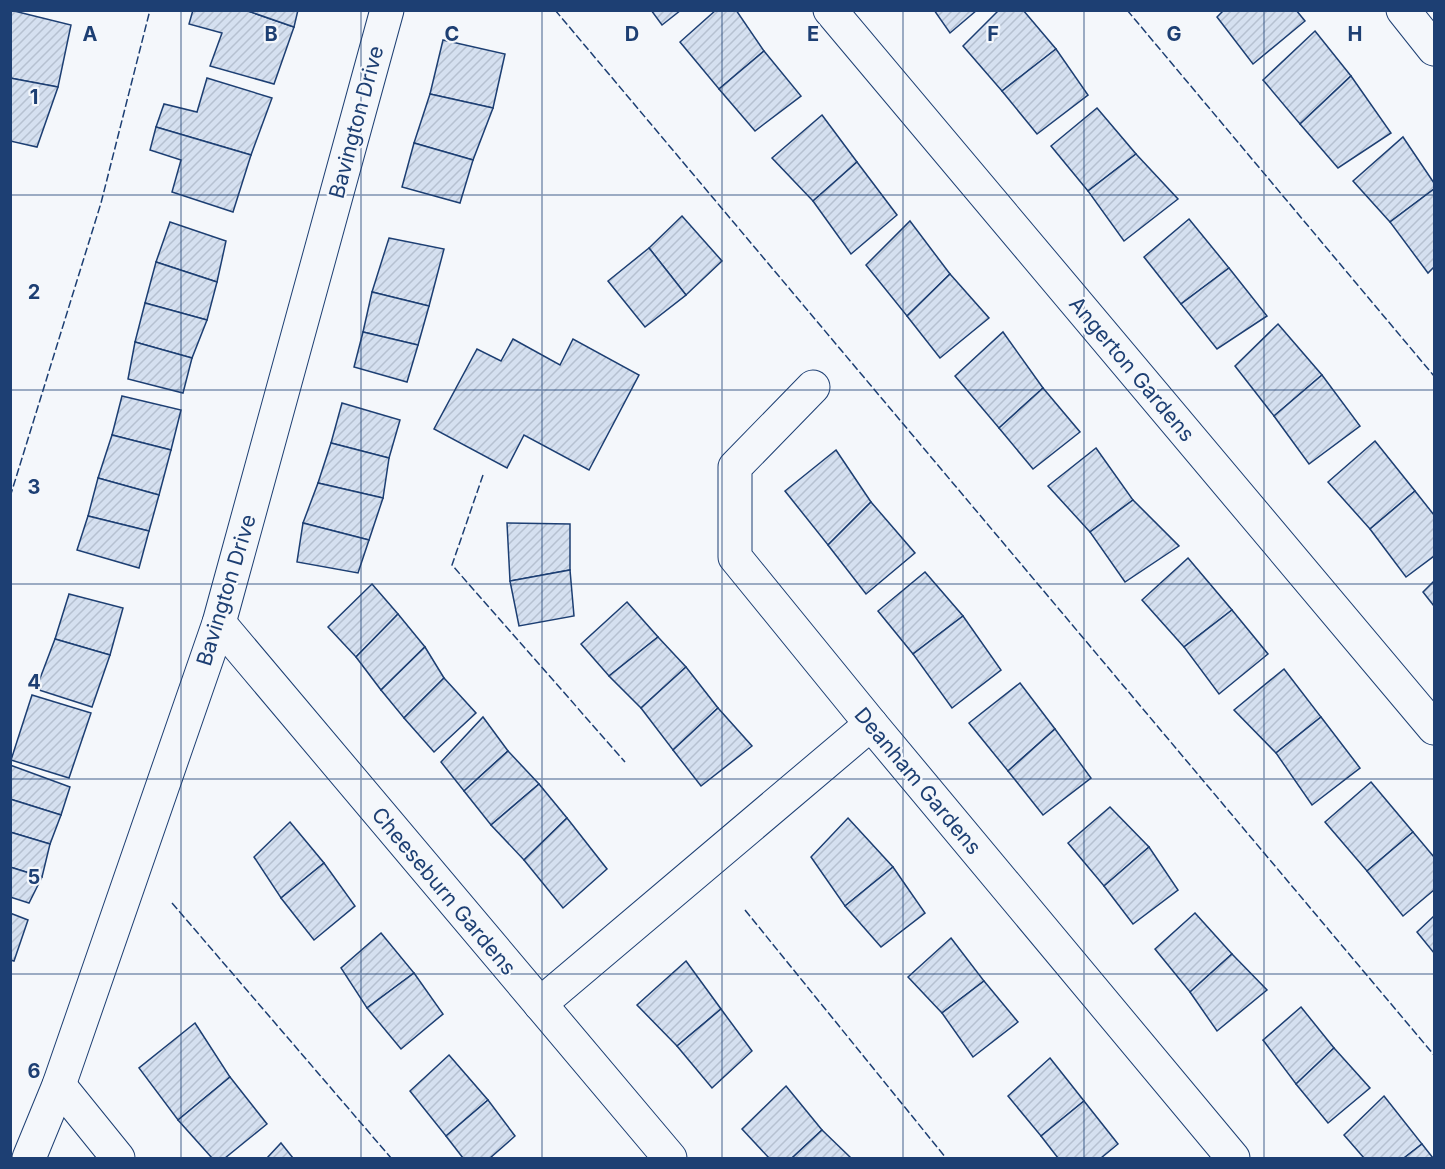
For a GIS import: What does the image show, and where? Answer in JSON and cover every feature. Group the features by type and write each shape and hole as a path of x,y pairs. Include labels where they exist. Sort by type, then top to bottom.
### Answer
{"street":[{"name":"Bavington Drive","path":"29,1158 59,1085 219,623 387,10"},
{"name":"Angerton Gardens","path":"830,10 1434,728"},
{"path":"1403,10 1434,49"},
{"name":"Deanham Gardens","path":"813,387 735,467 735,557 871,724 1233,1158"},
{"name":"Cheeseburn Gardens","path":"219,623 670,1158"},
{"path":"540,1004 871,724"},
{"path":"59,1085 118,1158"}],"building":[{"path":"10,10 71,25 58,87 10,78"},
{"path":"193,10 245,10 294,27 274,84 210,66 222,33 189,24"},
{"path":"245,10 298,10 294,27"},
{"path":"651,10 681,10 662,25"},
{"path":"716,10 736,10 764,51 719,89 680,42"},
{"path":"934,10 977,10 950,33"},
{"path":"999,10 1023,10 1056,49 1002,91 963,46"},
{"path":"1224,10 1296,10 1305,21 1253,64 1217,17"},
{"path":"1315,31 1351,76 1300,124 1263,80"},
{"path":"443,40 505,54 493,108 430,94"},
{"path":"1056,49 1088,95 1037,134 1002,91"},
{"path":"764,51 801,96 755,131 719,89"},
{"path":"1351,76 1391,133 1338,168 1300,124"},
{"path":"10,78 58,87 37,147 10,141"},
{"path":"207,78 272,98 251,155 156,127 164,104 197,112"},
{"path":"430,94 493,108 473,160 414,143"},
{"path":"1097,108 1136,154 1088,191 1051,146"},
{"path":"822,115 857,162 813,201 772,158"},
{"path":"156,127 251,155 233,212 172,192 181,160 150,150"},
{"path":"1403,137 1434,183 1434,189 1390,222 1353,181"},
{"path":"414,143 473,160 460,203 402,187"},
{"path":"1136,154 1178,199 1124,241 1088,191"},
{"path":"857,162 897,215 851,254 813,201"},
{"path":"1434,189 1434,267 1428,273 1390,222"},
{"path":"682,216 722,261 686,295 649,248"},
{"path":"1189,219 1229,268 1181,304 1144,257"},
{"path":"910,221 950,274 907,316 866,265"},
{"path":"170,222 226,241 217,282 156,262"},
{"path":"389,238 444,249 429,306 372,292"},
{"path":"649,248 686,295 645,327 608,281"},
{"path":"156,262 217,282 207,320 145,303"},
{"path":"1229,268 1267,316 1217,349 1181,304"},
{"path":"950,274 989,318 940,358 907,316"},
{"path":"372,292 429,306 418,345 363,332"},
{"path":"145,303 207,320 192,358 135,342"},
{"path":"1278,324 1322,375 1274,416 1235,366"},
{"path":"363,332 418,345 407,382 354,367"},
{"path":"1003,332 1043,388 999,428 955,376"},
{"path":"513,339 560,365 573,339 639,375 589,470 524,435 507,468 434,429 477,349 501,361"},
{"path":"135,342 192,358 183,393 128,379"},
{"path":"1322,375 1360,426 1309,464 1274,416"},
{"path":"1043,388 1080,432 1033,469 999,428"},
{"path":"122,396 181,410 171,450 112,435"},
{"path":"342,403 400,420 389,458 331,443"},
{"path":"112,435 171,450 159,495 98,478"},
{"path":"1375,441 1415,491 1370,529 1328,482"},
{"path":"331,443 389,458 383,498 318,483"},
{"path":"1096,448 1133,500 1090,532 1048,486"},
{"path":"836,450 871,502 828,545 785,491"},
{"path":"98,478 159,495 149,531 88,516"},
{"path":"318,483 383,498 369,540 303,523"},
{"path":"1415,491 1434,515 1434,556 1406,577 1370,529"},
{"path":"1133,500 1179,546 1125,582 1090,532"},
{"path":"871,502 915,553 866,594 828,545"},
{"path":"88,516 149,531 139,568 77,550"},
{"path":"303,523 369,540 358,573 297,562"},
{"path":"507,523 570,524 570,570 510,581"},
{"path":"1188,558 1232,610 1184,647 1142,600"},
{"path":"570,570 574,616 519,626 510,581"},
{"path":"925,572 963,616 913,654 878,611"},
{"path":"1434,581 1434,606 1423,592"},
{"path":"372,584 398,614 356,657 328,627"},
{"path":"69,594 123,608 110,655 55,639"},
{"path":"627,602 658,637 609,676 581,644"},
{"path":"1232,610 1268,654 1219,694 1184,647"},
{"path":"398,614 425,647 381,690 356,657"},
{"path":"963,616 1001,670 952,708 913,654"},
{"path":"658,637 686,667 641,708 609,676"},
{"path":"55,639 110,655 92,707 36,689"},
{"path":"425,647 444,678 404,718 381,690"},
{"path":"686,667 718,708 673,750 641,708"},
{"path":"1284,669 1321,717 1276,753 1234,710"},
{"path":"444,678 476,713 434,752 404,718"},
{"path":"1020,683 1055,729 1008,771 969,723"},
{"path":"32,695 91,713 69,778 11,760"},
{"path":"718,708 752,746 701,786 673,750"},
{"path":"483,717 508,751 464,791 441,762"},
{"path":"1321,717 1360,768 1312,805 1276,753"},
{"path":"1055,729 1091,778 1043,815 1008,771"},
{"path":"508,751 539,784 491,825 464,791"},
{"path":"10,765 70,787 61,815 10,799"},
{"path":"1371,782 1413,832 1367,871 1325,822"},
{"path":"539,784 567,818 524,860 491,825"},
{"path":"10,799 61,815 50,844 10,832"},
{"path":"1110,807 1149,847 1104,886 1068,843"},
{"path":"567,818 607,869 563,908 524,860"},
{"path":"848,818 893,867 845,906 811,857"},
{"path":"290,822 324,863 281,898 254,857"},
{"path":"10,832 50,844 42,877 10,867"},
{"path":"1413,832 1434,857 1434,890 1403,916 1367,871"},
{"path":"1149,847 1178,890 1133,924 1104,886"},
{"path":"324,863 355,906 314,940 281,898"},
{"path":"10,867 42,877 29,903 10,897"},
{"path":"893,867 925,913 881,947 845,906"},
{"path":"10,913 28,920 14,961 10,960"},
{"path":"1195,913 1232,954 1190,992 1155,949"},
{"path":"1434,916 1434,953 1417,932"},
{"path":"381,933 414,973 367,1008 341,968"},
{"path":"951,938 984,981 942,1013 908,977"},
{"path":"1232,954 1267,990 1217,1031 1190,992"},
{"path":"686,961 721,1009 677,1046 637,1005"},
{"path":"414,973 443,1014 401,1049 367,1008"},
{"path":"984,981 1018,1022 973,1057 942,1013"},
{"path":"1301,1007 1334,1048 1296,1084 1263,1040"},
{"path":"721,1009 752,1051 712,1088 677,1046"},
{"path":"195,1023 230,1077 178,1120 139,1068"},
{"path":"1334,1048 1370,1088 1328,1123 1296,1084"},
{"path":"449,1055 488,1100 446,1136 410,1091"},
{"path":"1050,1058 1084,1101 1041,1136 1008,1096"},
{"path":"230,1077 267,1124 225,1158 212,1158 178,1120"},
{"path":"786,1086 822,1130 792,1158 769,1158 742,1129"},
{"path":"1384,1096 1422,1144 1404,1158 1364,1158 1344,1135"},
{"path":"488,1100 515,1136 490,1158 463,1158 446,1136"},
{"path":"1084,1101 1118,1144 1101,1158 1058,1158 1041,1136"},
{"path":"822,1130 851,1158 792,1158"},
{"path":"281,1143 293,1158 267,1158"},
{"path":"1422,1144 1433,1158 1404,1158"}],"fence":[{"path":"10,497 101,203 150,10"},
{"path":"555,10 1434,1055"},
{"path":"1127,10 1434,376"},
{"path":"483,475 452,565 625,762"},
{"path":"172,903 391,1158"},
{"path":"745,910 946,1158"}]}
